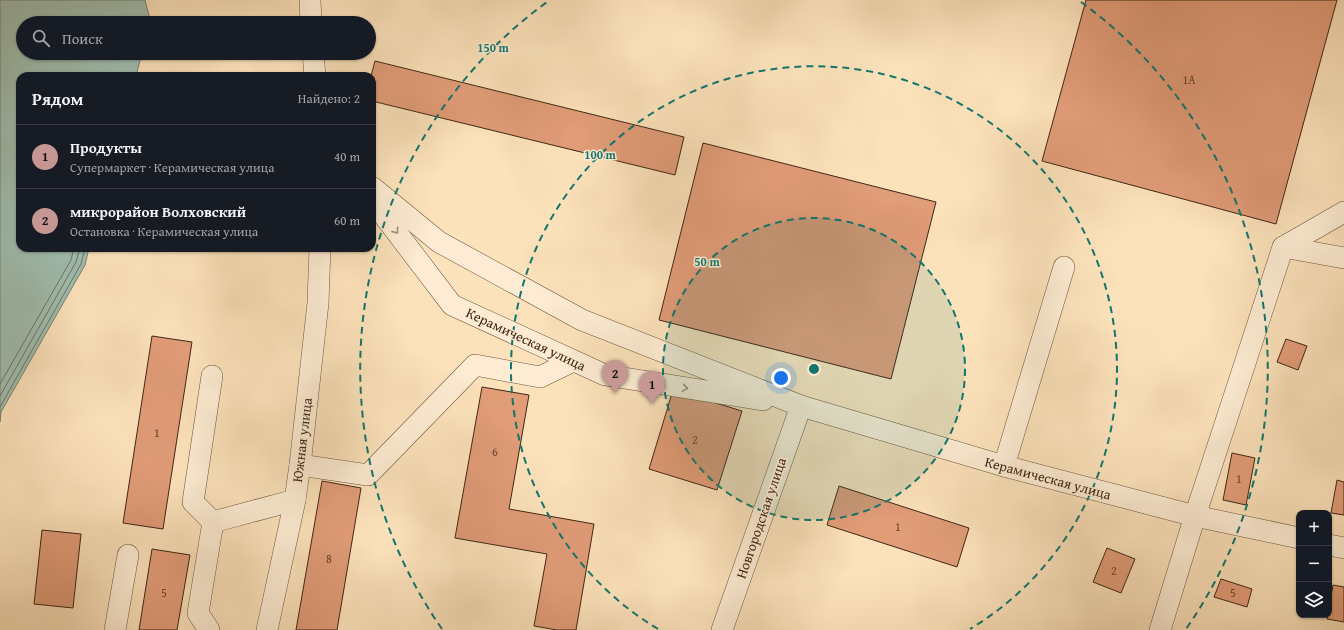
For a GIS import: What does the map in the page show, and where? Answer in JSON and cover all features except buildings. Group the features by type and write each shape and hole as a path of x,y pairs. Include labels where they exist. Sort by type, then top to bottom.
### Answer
{"street":[{"path":"310,0 311,16"},
{"path":"314,60 315,72"},
{"name":"Керамическая улица","path":"376,190 439,242 582,320 801,406 1004,466 1195,516 1296,537"},
{"name":"Керамическая улица","path":"376,205 452,305 604,375 801,406"},
{"path":"1160,630 1195,516 1283,247 1344,212"},
{"path":"1283,247 1344,258"},
{"name":"Южная улица","path":"267,630 295,500 300,465 318,303 320,252"},
{"path":"1004,466 1064,267"},
{"path":"300,465 368,475 475,365 540,377 573,361"},
{"path":"212,376 193,502 213,522"},
{"name":"Новгородская улица","path":"722,630 801,406"},
{"path":"213,522 295,500"},
{"path":"209,630 198,613 213,522"},
{"path":"1332,546 1344,548"},
{"path":"115,630 128,555"}],"water":[{"path":"0,0 145,0 149,16 16,16 16,60 140,60 137,72 16,72 16,252 88,252 85,265 1,412 0,422"}],"place":[{"name":"микрорайон Волховский","path":"615,393"},
{"name":"Продукты","path":"652,404"}]}
